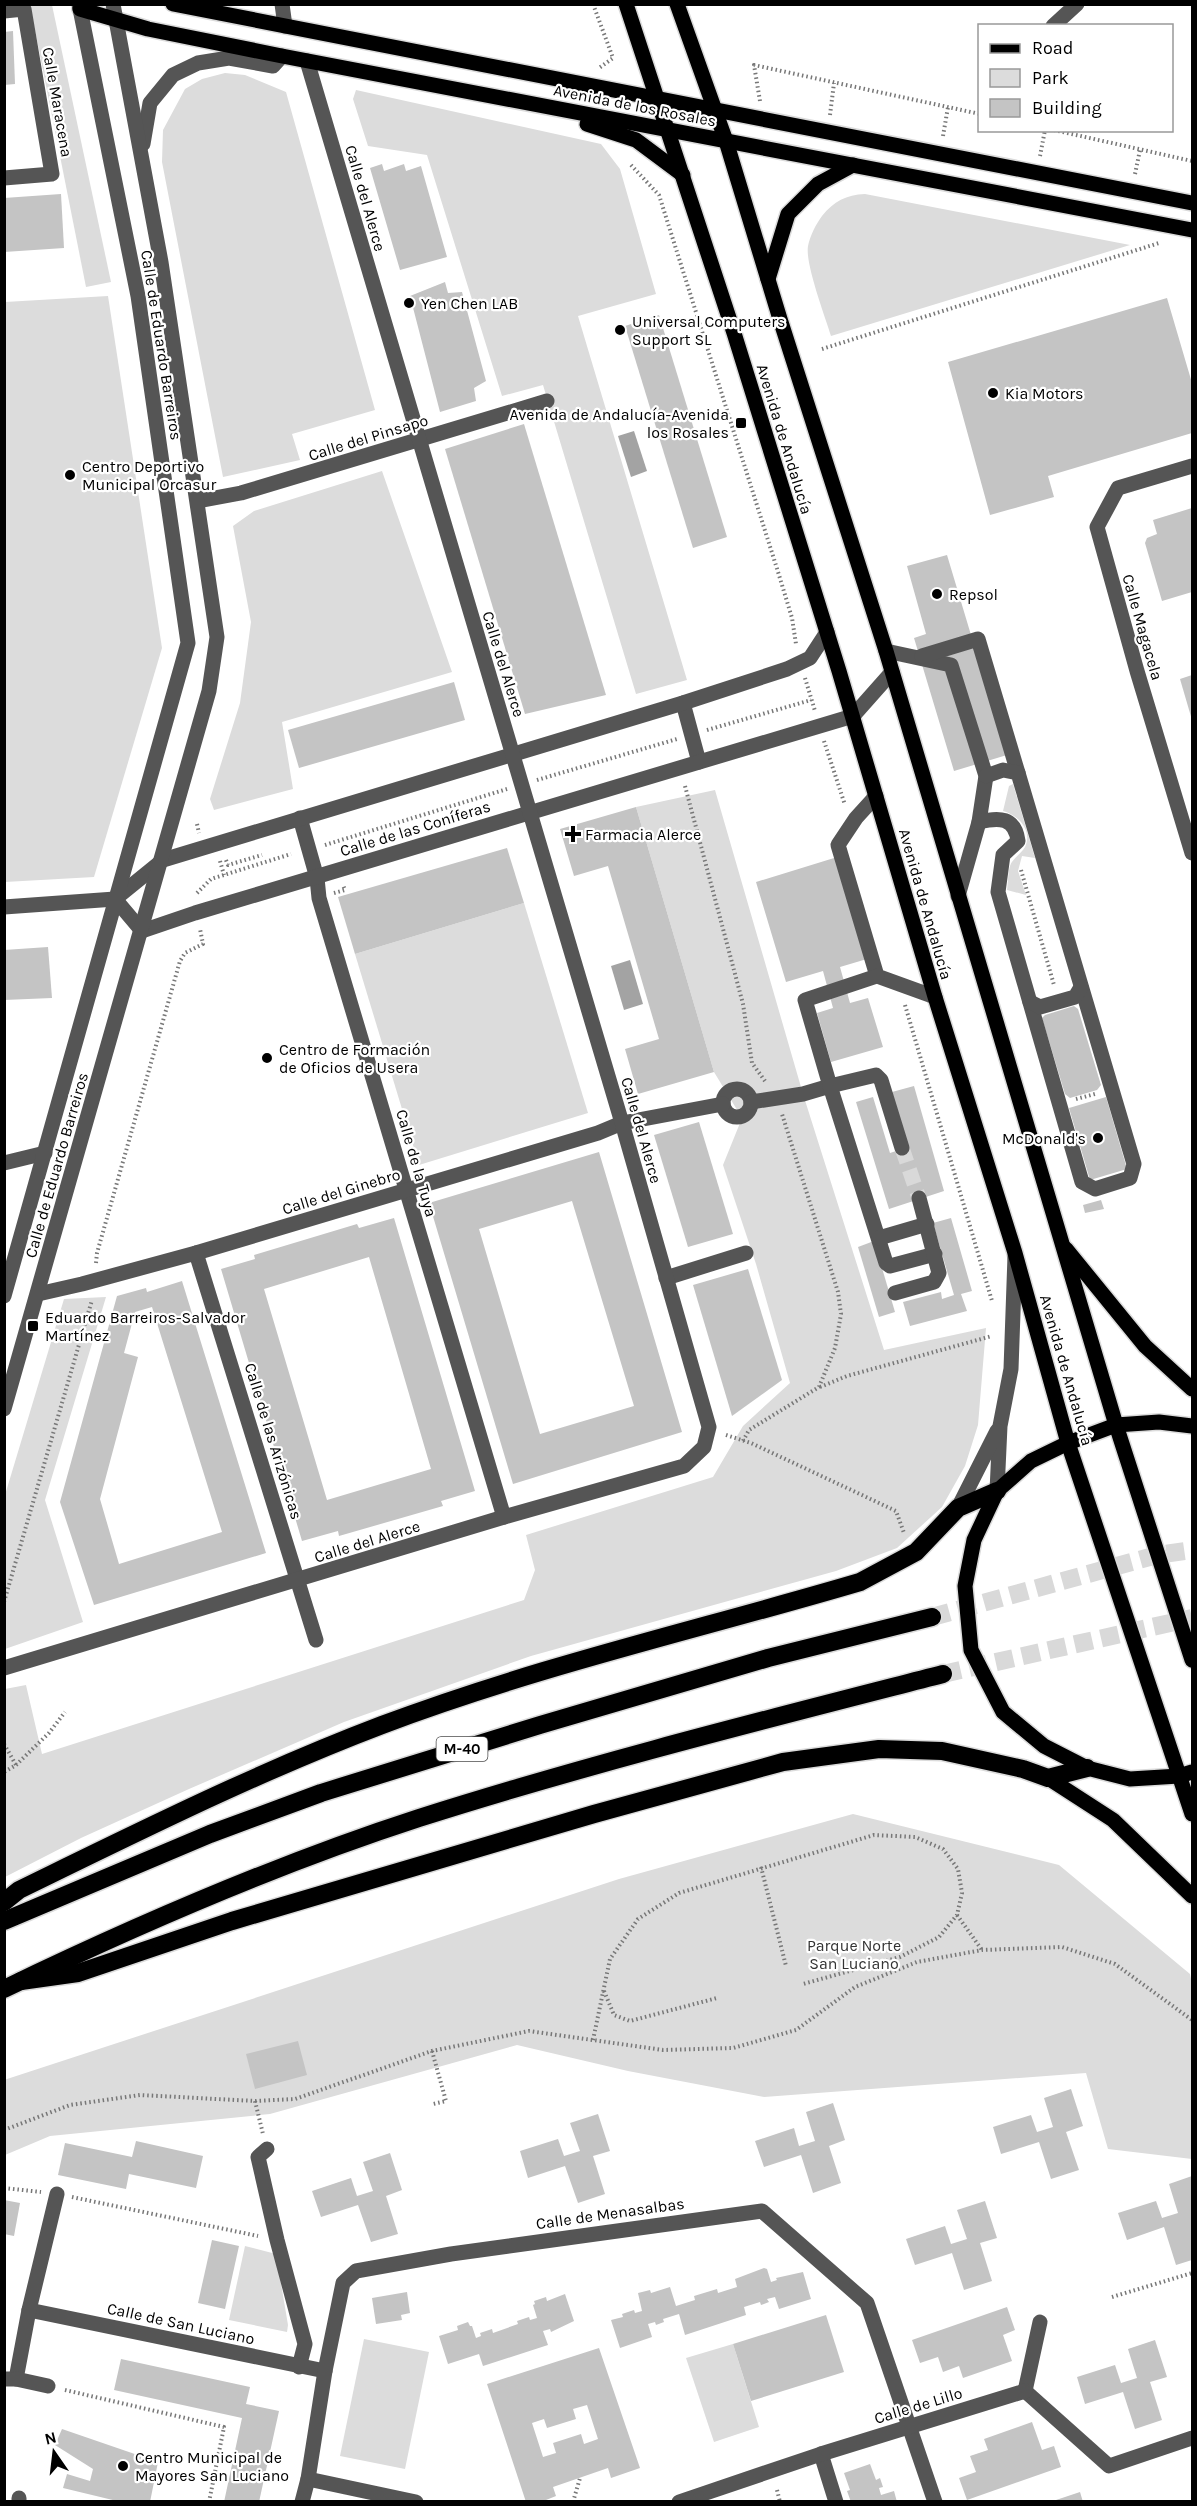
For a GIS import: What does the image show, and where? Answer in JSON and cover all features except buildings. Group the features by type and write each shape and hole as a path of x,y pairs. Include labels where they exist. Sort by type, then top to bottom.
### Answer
{"highway":[{"path":"4,1902 19,1890 206,1799 382,1725 479,1692 860,1582 916,1552 958,1508 997,1491"},
{"name":"M-40","path":"4,1921 210,1834 321,1793 529,1728 768,1658 932,1617"},
{"path":"13,1985 233,1885 417,1819 604,1762 943,1674"},
{"path":"13,1985 78,1972 255,1915 594,1814 783,1762 879,1749 942,1751 1023,1769 1048,1778 1087,1768"}],"main road":[{"name":"Avenida de los Rosales","path":"173,4 1192,203"},
{"name":"Avenida de Andalucía","path":"626,4 669,130 853,716 935,997 1015,1253 1068,1443 1186,1774 1192,1814"},
{"name":"Avenida de Andalucía","path":"677,4 726,141 886,651 1116,1425 1192,1660"},
{"name":"Avenida de los Rosales","path":"82,6 116,21 282,56 1192,230"},
{"path":"564,110 582,123 601,127 636,140 683,175"},
{"path":"768,279 788,214 818,184 853,165"},
{"path":"1061,1243 1144,1346 1192,1389"},
{"path":"1186,1774 1130,1779 1087,1768 1044,1746 1004,1712 971,1650 965,1586 974,1540 997,1491 1031,1461 1068,1443 1116,1425 1159,1422 1192,1426"},
{"path":"1048,1778 1113,1820 1192,1896"}],"street":[{"name":"Calle de Eduardo Barreiros","path":"4,1409 163,860 209,691 217,637 174,339 112,4"},
{"path":"282,4 285,26"},
{"path":"1055,24 1077,4"},
{"name":"Calle de Eduardo Barreiros","path":"4,1296 188,643 138,296 82,6"},
{"name":"Calle Maracena","path":"4,11 24,9 52,174 4,178"},
{"path":"141,155 150,103 173,75 198,63 229,58 273,66 282,56"},
{"name":"Calle del Alerce","path":"4,1668 299,1581 504,1517 684,1466 705,1447 709,1427 622,1123 307,61"},
{"name":"Calle del Pinsapo","path":"198,501 241,494 548,401"},
{"name":"Calle Magacela","path":"1192,465 1118,488 1096,527 1192,853"},
{"path":"4,908 116,899 163,860 683,703 802,664 810,658 827,632"},
{"path":"919,657 978,639 1134,1164 1130,1178 1095,1189 1082,1182 998,892 1003,855 1017,841 1017,831 1011,823 999,820 979,822"},
{"path":"886,651 951,665 986,776 979,822 958,896"},
{"path":"853,716 892,672"},
{"path":"683,703 699,762"},
{"name":"Calle de las Coníferas","path":"142,931 195,913 853,716"},
{"path":"986,776 1003,770 1018,773"},
{"path":"876,796 838,845 877,976"},
{"name":"Calle de la Tuya","path":"300,818 317,878 319,898 504,1517"},
{"path":"116,899 142,931"},
{"path":"934,1254 898,1266 890,1266 886,1263 805,1000 877,976 935,997"},
{"path":"1030,1002 1040,1007 1058,1003 1075,997 1082,987"},
{"name":"Calle del Ginebro","path":"38,1294 195,1253 598,1133 622,1123 723,1104 725,1096 736,1089 745,1090 751,1101 803,1094 876,1075 881,1080 902,1148"},
{"path":"4,1163 45,1153"},
{"path":"895,1293 934,1282 939,1273 919,1198"},
{"path":"879,1238 927,1224"},
{"name":"Calle de las Arizónicas","path":"195,1253 316,1640"},
{"path":"666,1278 746,1253"},
{"path":"997,1491 1000,1426 1011,1369 1015,1253"},
{"path":"958,1508 1000,1426"},
{"path":"267,2149 258,2157 277,2240 305,2344 299,2367"},
{"path":"48,2386 10,2379 57,2194"},
{"name":"Calle de Menasalbas","path":"302,2502 343,2283 356,2271 451,2254 762,2211 867,2303 935,2502"},
{"name":"Calle de San Luciano","path":"29,2310 325,2372"},
{"path":"1040,2322 1025,2391 1109,2466 1192,2439"},
{"name":"Calle de Lillo","path":"679,2502 821,2454 1025,2391"},
{"path":"821,2454 836,2502"},
{"path":"308,2479 416,2502"}],"path":[{"path":"593,4 613,58 599,68"},
{"path":"760,102 754,65 978,114"},
{"path":"830,115 834,83"},
{"path":"943,137 948,108"},
{"path":"1040,156 1045,132"},
{"path":"1063,132 1192,161"},
{"path":"1135,174 1140,150"},
{"path":"631,165 660,198 779,575 792,618 811,700 851,826"},
{"path":"822,349 1166,241"},
{"path":"97,1253 180,961 185,953 203,944 191,899 211,879 811,700"},
{"path":"685,786 743,1004 752,1063 776,1096 838,1292 841,1314 835,1348 819,1387"},
{"path":"226,860 228,865 262,855"},
{"path":"1021,870 1058,1003"},
{"path":"898,983 992,1301"},
{"path":"4,1602 91,1303"},
{"path":"743,1441 749,1430 819,1387 847,1376 992,1336"},
{"path":"725,1435 743,1441 896,1511 904,1533"},
{"path":"4,1772 16,1765 49,1733 65,1712"},
{"path":"4,1744 16,1765"},
{"path":"593,2040 610,1959 638,1918 679,1893 874,1835 915,1837 943,1849 958,1869 962,1893 957,1915 939,1937 920,1948 879,1963 803,1984"},
{"path":"761,1867 786,1966"},
{"path":"957,1915 982,1950"},
{"path":"4,2130 70,2105 140,2095 255,2102 295,2099 432,2051 529,2031 663,2050 734,2048 796,2030 855,1987 916,1962 982,1950 1062,1947 1115,1964 1192,2020"},
{"path":"603,1990 614,2015 630,2021 717,1998"},
{"path":"432,2051 446,2102 433,2104"},
{"path":"255,2102 267,2149"},
{"path":"4,2188 57,2194 277,2240"},
{"path":"1112,2297 1192,2272"},
{"path":"48,2386 224,2427 209,2502"},
{"path":"573,2502 580,2478"},
{"path":"765,2494 786,2487"},
{"path":"777,2490 780,2502"}],"green space":[{"path":"30,5 52,5 111,282 86,287"},
{"path":"225,73 245,75 286,92 375,410 292,434 300,460 223,477 162,162 163,130 185,89 202,79"},
{"path":"356,90 601,144 620,169 656,294 578,316 687,680 636,694 543,385 502,396 427,155 368,146 353,99"},
{"path":"865,194 1130,245 831,336 812,277 808,246 822,216 831,206 846,197"},
{"name":"Centro Deportivo Municipal Orcasur","path":"108,296 162,648 94,877 5,882 5,302"},
{"path":"382,471 452,672 282,722 293,789 214,810 210,799 240,703 251,622 233,526 254,511"},
{"path":"1013,784 1035,858 1022,856 1018,871 1026,895 1007,890 1010,866 1027,841 1023,824 1014,816 1003,811 1009,786"},
{"path":"715,790 803,1094 884,1350 986,1328 978,1425 965,1466 942,1507 897,1548 836,1571 531,1656 344,1722 81,1838 5,1877 5,1689 26,1685 42,1754 524,1600 535,1570 526,1535 713,1477 743,1426 790,1383 756,1264 723,1165 742,1118 714,1072 636,807"},
{"path":"524,903 588,1113 419,1165 355,954"},
{"path":"106,1297 45,1500 83,1622 5,1649 5,1495 64,1299"},
{"name":"Parque Norte San Luciano","path":"853,1814 1059,1865 1190,1974 1192,1984 1192,2159 1108,2149 1086,2073 764,2097 628,2071 517,2045 270,2114 50,2136 5,2155 4,2080 619,1879"},
{"path":"245,2246 276,2254 288,2325 287,2332 229,2320"},
{"path":"364,2339 429,2352 405,2469 340,2456"},
{"path":"733,2344 759,2427 714,2442 686,2358"}],"shaded area":[{"path":"634,431 647,471 631,477 618,436"},
{"path":"630,960 643,1004 624,1010 611,966"}],"tunnel":[{"path":"902,1148 919,1198"},
{"path":"932,1617 1157,1555 1192,1550"},
{"path":"943,1674 1192,1618"}],"place":[{"name":"Yen Chen LAB","path":"409,303"},
{"name":"Universal Computers Support SL","path":"620,330"},
{"name":"Kia Motors","path":"993,393"},
{"name":"Avenida de Andalucía-Avenida los Rosales","path":"741,423"},
{"name":"Centro Deportivo Municipal Orcasur","path":"70,475"},
{"name":"Repsol","path":"937,594"},
{"name":"Farmacia Alerce","path":"573,834"},
{"name":"Centro de Formación de Oficios de Usera","path":"267,1058"},
{"name":"McDonald's","path":"1098,1138"},
{"name":"Eduardo Barreiros-Salvador Martínez","path":"33,1326"},
{"name":"Centro Municipal de Mayores San Luciano","path":"123,2466"}]}
